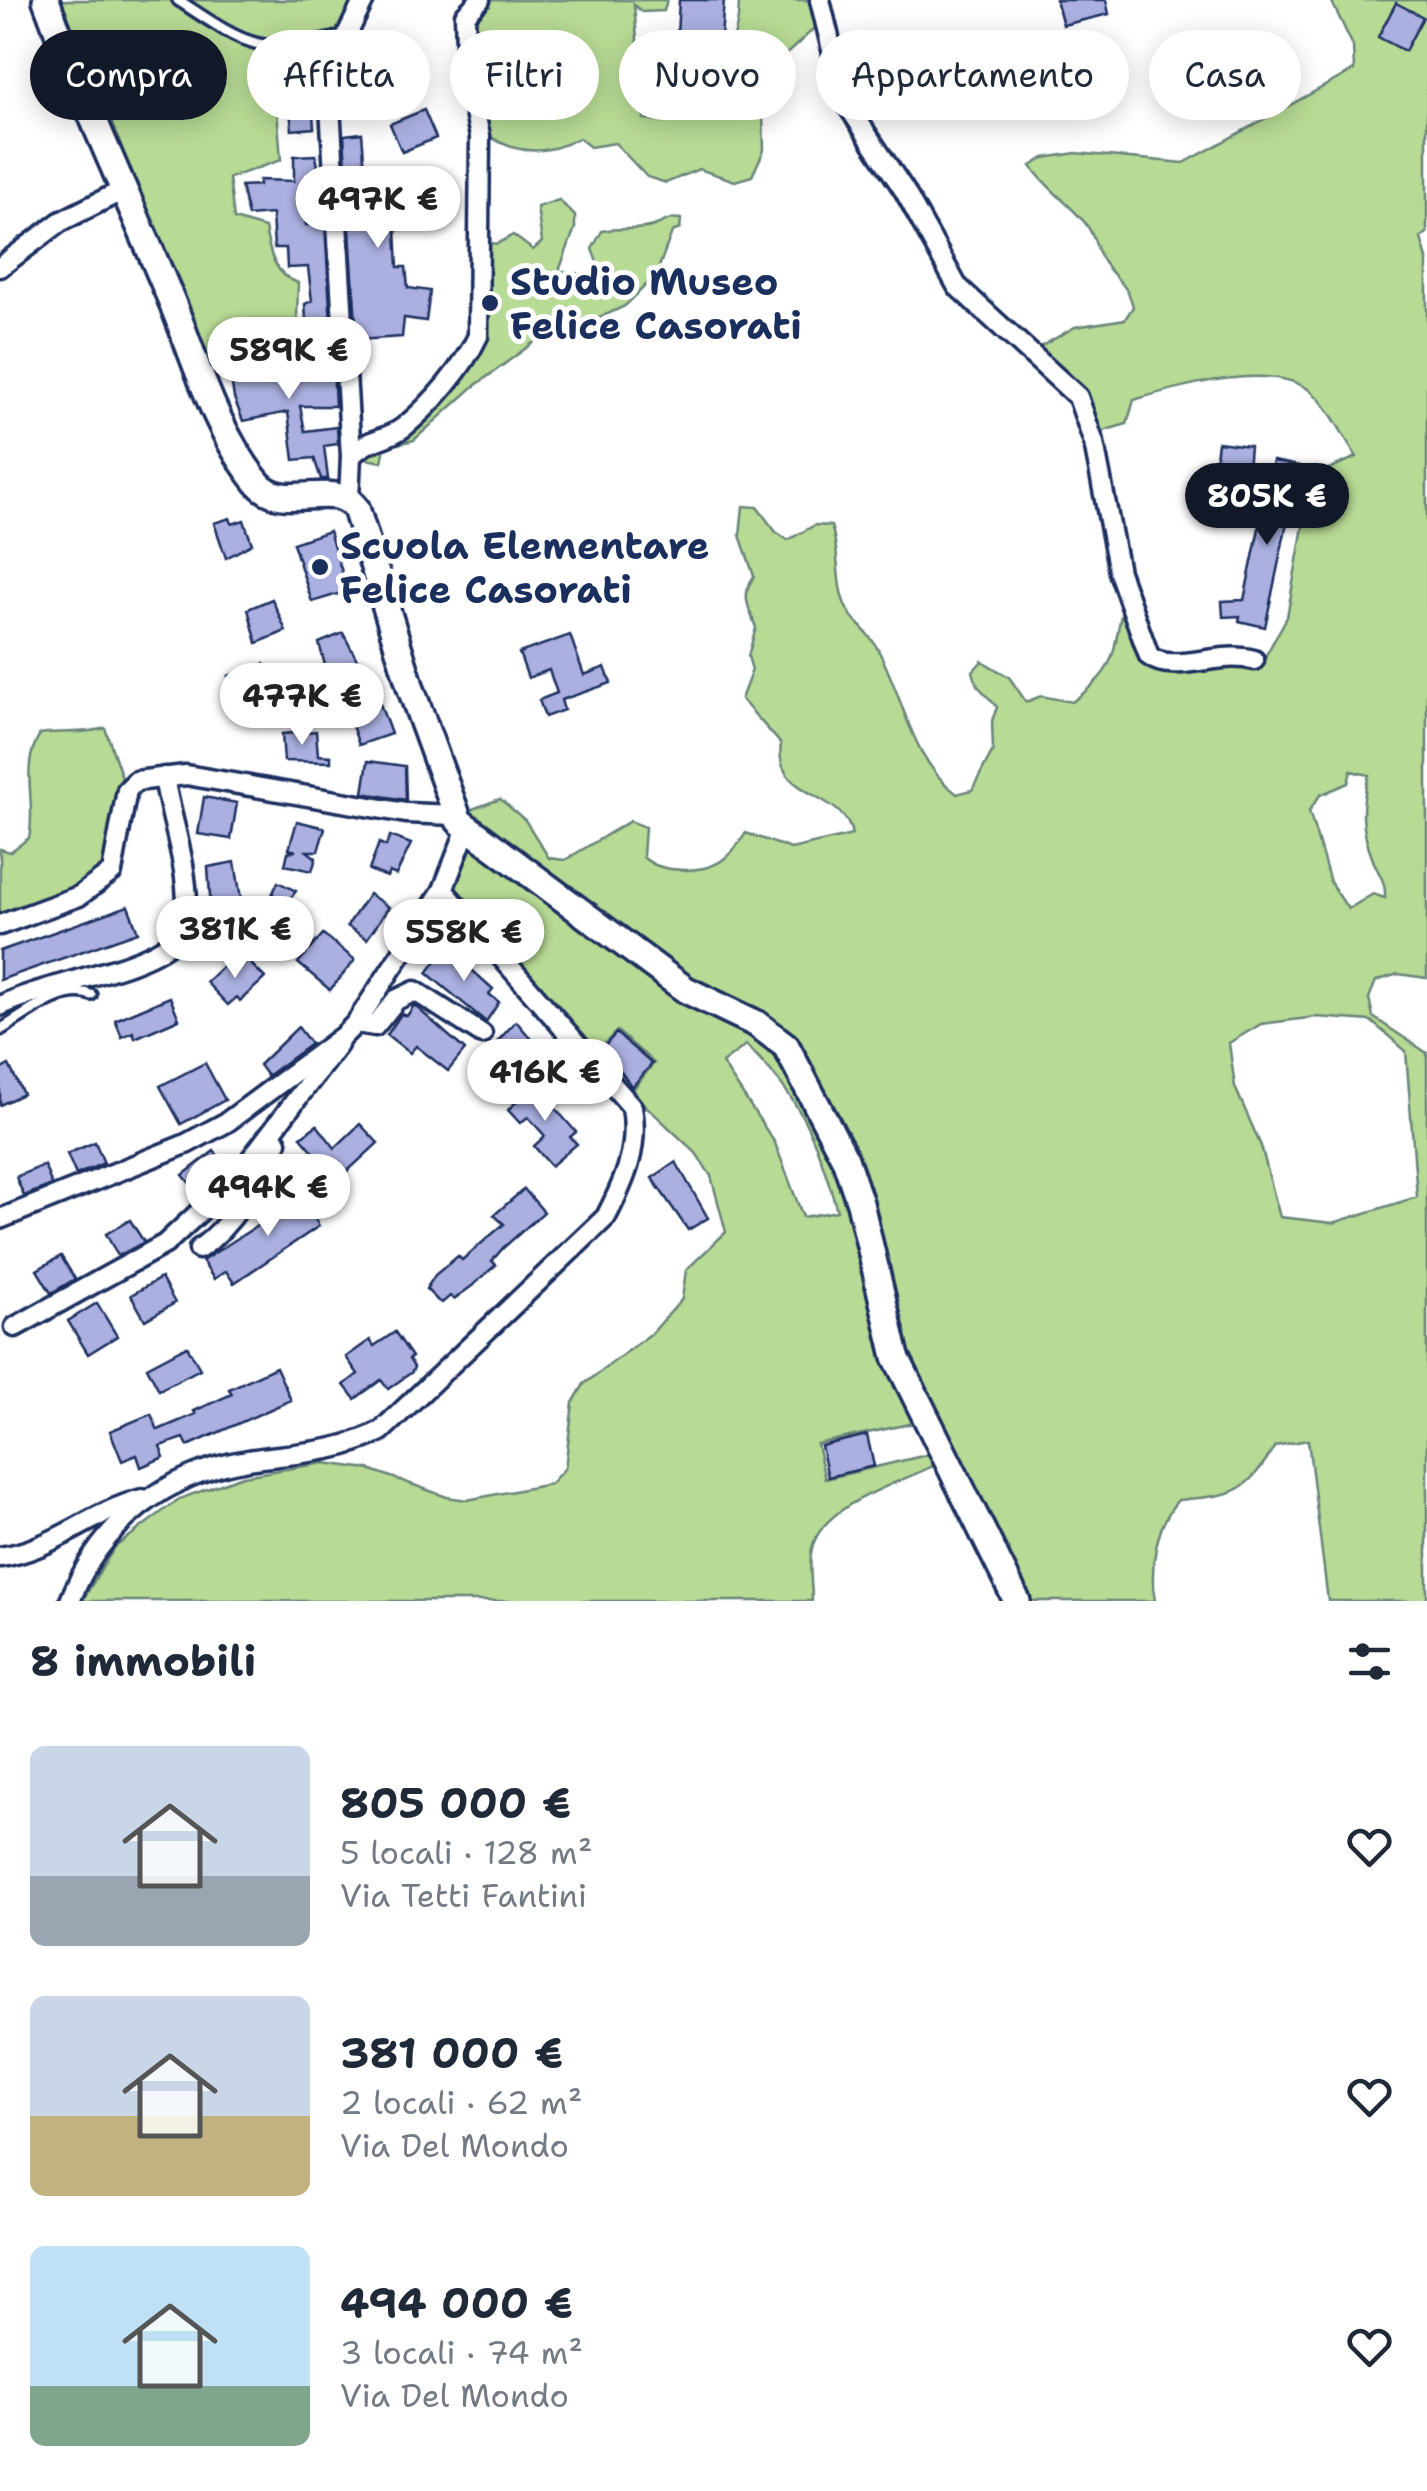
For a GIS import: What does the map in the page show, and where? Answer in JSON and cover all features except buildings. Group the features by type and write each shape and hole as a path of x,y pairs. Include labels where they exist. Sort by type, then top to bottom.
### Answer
{"street":[{"path":"15,1328 165,1244 237,1177 350,1030 443,890 461,830 356,508 349,499 334,494 282,496 262,487 230,442 125,189 88,113 46,0"},
{"path":"350,30 364,0"},
{"path":"350,456 367,440 404,427 468,357 478,336 480,136 467,77 465,14 480,0"},
{"path":"820,0 844,100 904,190 958,286 1078,397 1094,443 1119,572 1148,656 1168,665 1236,655 1254,660"},
{"path":"331,120 350,456 349,499"},
{"path":"0,267 60,222 125,189"},
{"path":"0,924 79,896 112,872 127,790 136,781 186,775 406,812 461,830 686,990 757,1024 786,1046 845,1159 860,1203 896,1357 1018,1601"},
{"path":"0,1006 157,950 182,929 187,909 183,860 164,777"},
{"path":"0,1557 42,1548 121,1505 240,1461 334,1449 382,1431 606,1217 626,1179 637,1136 632,1108 443,890"},
{"path":"0,1219 186,1144 226,1122 350,1030 375,1026 396,1000 415,991 482,1034"},
{"path":"199,1249 224,1231 235,1216 284,1120"},
{"path":"70,1601 97,1546 150,1497"}],"lane":[{"path":"178,0 247,40"},
{"path":"0,1030 58,998 76,992 92,994"}],"green space":[{"path":"360,0 348,30 247,30 247,120 278,120 281,160 229,178 234,219 265,228 278,268 298,283 297,318 310,332 312,360 284,366 276,336 252,343 209,379 100,120 227,120 227,30 63,30 51,2"},
{"path":"482,0 667,0 664,11 642,12 634,5 636,30 619,30 619,120 763,120 764,150 752,176 735,181 699,169 666,183 647,177 615,143 590,147 579,138 553,148 529,150 516,149 493,138 481,130 480,120 599,120 599,30 471,30 469,9"},
{"path":"739,0 818,0 820,23 796,45 796,30 736,30"},
{"path":"1331,0 1427,0 1427,233 1421,238 1427,259 1427,978 1398,974 1376,981 1369,998 1373,1017 1427,1053 1427,1601 1328,1601 1308,1440 1275,1446 1255,1474 1236,1490 1178,1500 1164,1522 1156,1548 1155,1601 1029,1601 906,1354 794,1040 691,981 467,811 500,799 525,820 549,858 565,860 630,821 645,827 643,857 661,867 684,870 717,863 731,853 746,833 791,849 852,835 847,820 837,810 788,776 781,762 781,744 741,699 752,670 748,656 756,628 747,596 754,576 740,535 743,506 757,507 776,532 788,540 815,525 831,526 840,589 847,609 886,665 928,763 957,794 972,790 993,750 992,721 997,707 977,685 973,671 982,661 1009,677 1026,702 1041,696 1072,702 1106,670 1123,606 1143,660 1155,669 1261,664 1287,617 1312,476 1357,457 1313,393 1296,383 1275,378 1225,379 1134,400 1127,424 1096,433 1084,394 1040,347 1075,327 1125,319 1133,307 1124,287 1103,261 1086,224 1031,166 1044,158 1076,153 1184,163 1263,120 1301,120 1301,99 1354,70 1353,46","holes":["1351,771 1369,775 1364,828 1385,898 1373,894 1348,909 1330,882 1309,811 1320,795 1348,783","1316,1017 1371,1021 1406,1051 1417,1197 1333,1223 1280,1217 1261,1146 1235,1087 1229,1043 1261,1024"]},
{"path":"559,200 575,216 575,228 559,271 597,276 599,267 592,249 602,231 645,228 674,218 681,219 680,229 672,232 656,275 625,306 599,318 556,326 472,388 414,440 385,447 382,462 355,457 388,439 470,359 484,242 497,244 513,235 533,250 542,242 537,207"},
{"path":"105,728 122,778 117,785 106,859 101,868 81,887 0,917 0,849 10,852 29,838 29,772 40,734"},
{"path":"468,834 784,1048 827,1128 918,1422 817,1444 825,1479 935,1453 941,1462 863,1497 828,1521 811,1554 812,1601 82,1601 114,1548 179,1499 243,1476 324,1463 369,1469 447,1497 467,1500 550,1484 565,1468 573,1403 584,1384 653,1332 682,1299 686,1270 726,1232 711,1176 696,1153 631,1092 654,1063 617,1031 592,1056 446,891","holes":["746,1045 804,1120 837,1211 803,1217 775,1143 722,1063"]}],"place":[{"name":"Studio Museo Felice Casorati","path":"490,303"},
{"name":"Scuola Elementare Felice Casorati","path":"320,567"}]}
